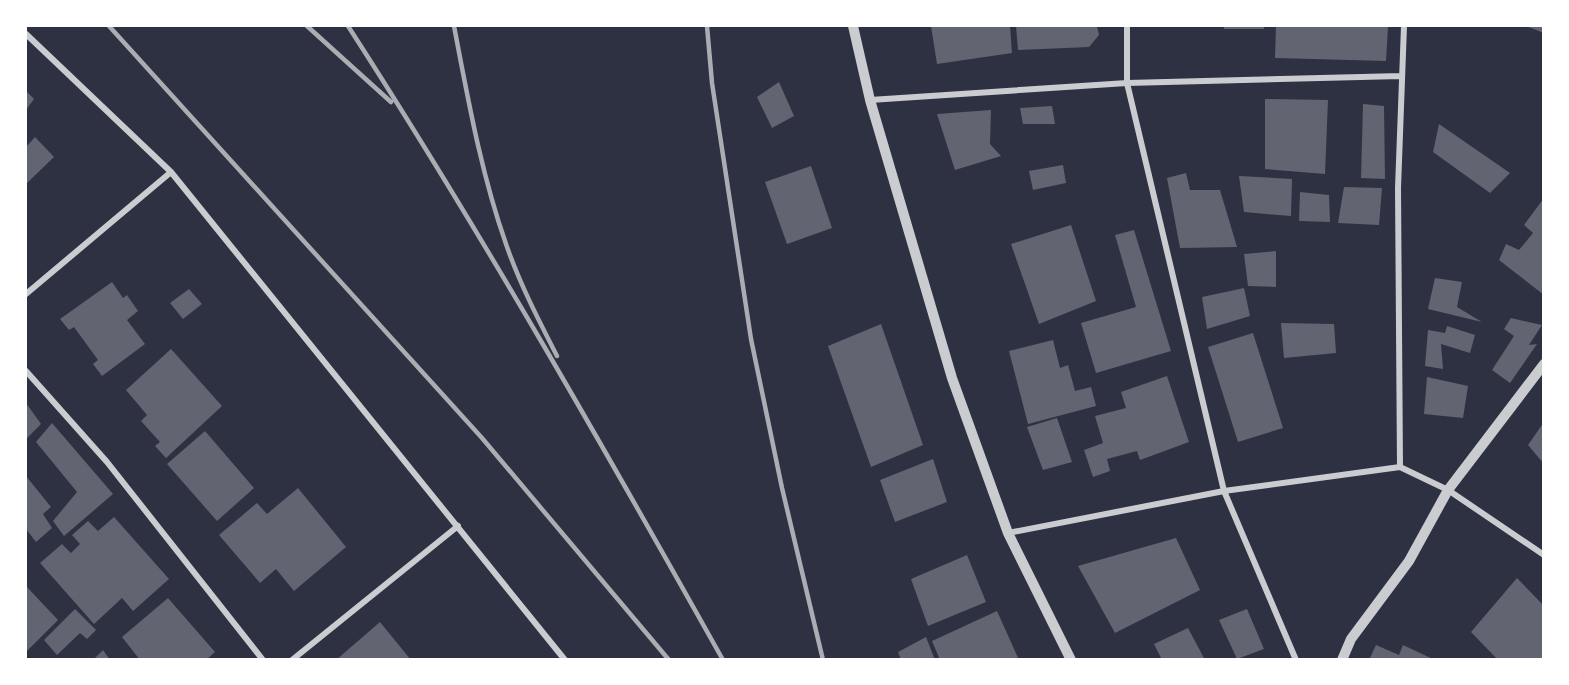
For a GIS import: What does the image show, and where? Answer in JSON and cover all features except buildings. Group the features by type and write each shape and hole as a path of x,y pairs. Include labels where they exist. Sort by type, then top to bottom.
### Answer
{"street":[{"path":"853,26 870,100 952,378 1008,533 1071,660"},
{"path":"1127,26 1127,83 1224,491 1296,660"},
{"path":"1400,467 1398,188 1404,26"},
{"path":"26,34 171,172 566,660"},
{"path":"870,100 1127,83 1401,76"},
{"path":"26,294 171,172"},
{"path":"1342,660 1352,639 1409,561 1448,490 1544,364"},
{"path":"26,371 107,462 264,660"},
{"path":"1008,533 1224,491 1400,467 1448,490 1544,555"},
{"path":"292,660 458,526"}],"railway":[{"path":"109,26 482,438 669,660"},
{"path":"307,26 391,102"},
{"path":"348,26 446,182 540,340 723,660"},
{"path":"454,26 476,136 497,217 523,286 557,356"},
{"path":"707,26 712,83 751,339 782,488 823,660"}]}
